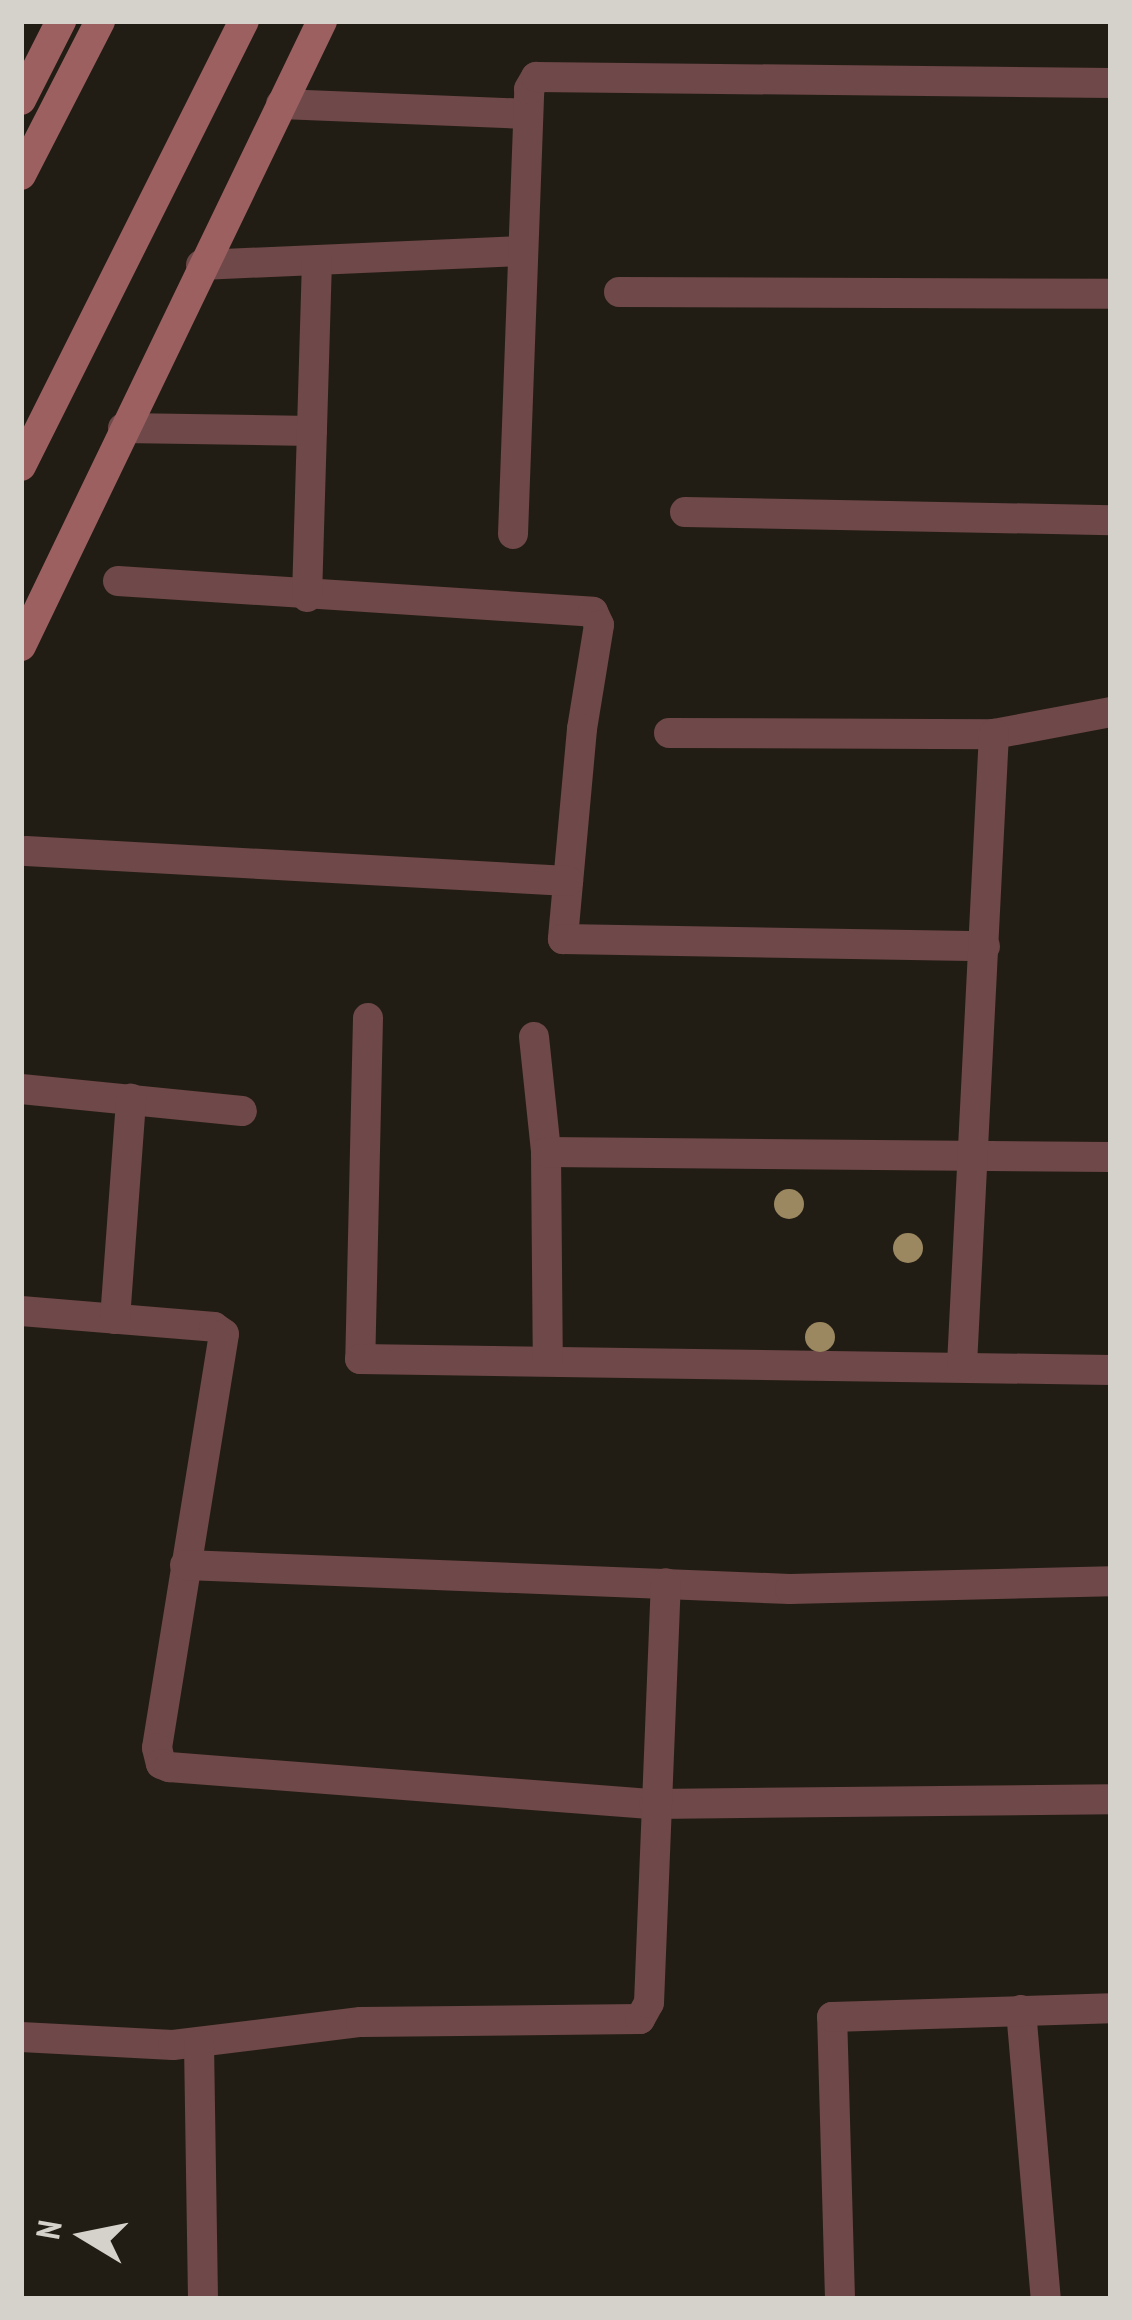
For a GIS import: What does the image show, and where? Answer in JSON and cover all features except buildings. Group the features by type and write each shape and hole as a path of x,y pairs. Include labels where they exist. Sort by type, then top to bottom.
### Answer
{"street":[{"path":"25,84 61,21"},
{"path":"21,175 100,21"},
{"path":"21,466 244,21"},
{"path":"21,646 322,21"},
{"path":"513,534 531,82 543,74 1111,83"},
{"path":"280,104 528,114"},
{"path":"201,266 522,250"},
{"path":"308,597 317,260"},
{"path":"619,292 1111,294"},
{"path":"123,428 312,431"},
{"path":"685,512 1111,520"},
{"path":"118,581 308,597 588,610 597,617 562,939 985,946"},
{"path":"669,734 994,734 1111,712"},
{"path":"962,1365 994,734"},
{"path":"26,851 568,881"},
{"path":"368,1018 360,1359 1111,1370"},
{"path":"534,1037 546,1152 548,1361"},
{"path":"21,1088 242,1111"},
{"path":"115,1318 131,1100"},
{"path":"546,1152 1111,1157"},
{"path":"21,1311 214,1327 224,1334 157,1748 161,1764 653,1804 1111,1799"},
{"path":"185,1565 889,1589 1111,1581"},
{"path":"21,2037 200,2044 361,2022 640,2019 649,2003 653,1804 666,1583"},
{"path":"841,2299 830,2020 838,2015 1111,2008"},
{"path":"1021,2011 1046,2299"},
{"path":"200,2044 203,2299"}]}
